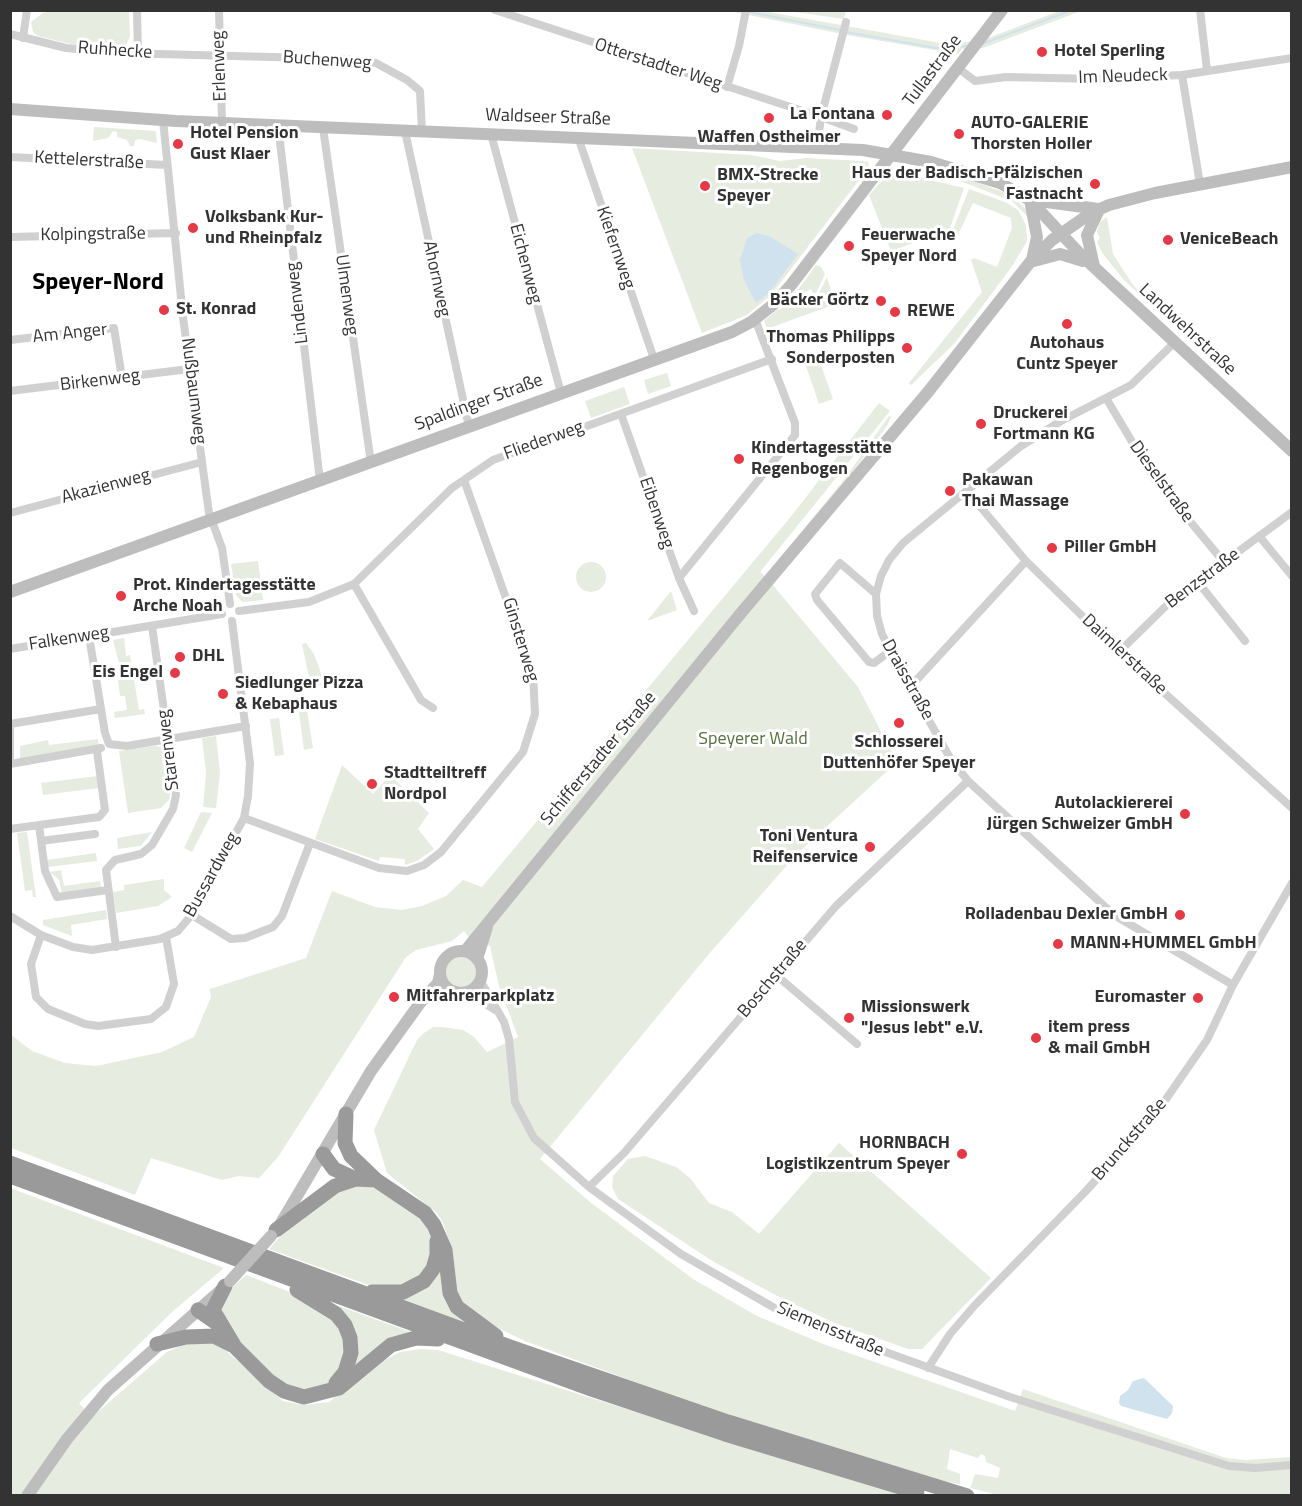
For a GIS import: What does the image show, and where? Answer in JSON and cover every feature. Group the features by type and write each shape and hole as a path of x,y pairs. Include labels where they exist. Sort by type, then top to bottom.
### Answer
{"highway":[{"path":"346,1114 345,1143 359,1173"},
{"path":"323,1154 334,1168 359,1173 376,1180 425,1213 445,1250 450,1293 457,1307 513,1348"},
{"path":"10,1163 513,1348 728,1422 967,1496"},
{"path":"273,1233 327,1190 359,1173"},
{"path":"10,1176 451,1339 726,1434 929,1496"},
{"path":"354,1291 388,1293 414,1288 424,1281 433,1269 437,1255 437,1232"},
{"path":"269,1272 336,1314 345,1325 350,1338 351,1353 345,1372 329,1392"},
{"path":"219,1333 213,1310 228,1284"},
{"path":"198,1310 269,1381 284,1392 304,1397 339,1388 391,1345 416,1338 451,1339"},
{"path":"157,1344 186,1337 219,1333"}],"main road":[{"name":"Tullastraße","path":"893,154 1002,10"},
{"name":"Waldseer Straße","path":"10,109 163,120 817,148 893,154 973,174 1015,190 1030,200 1061,233"},
{"name":"Spaldinger Straße","path":"10,592 732,332 755,319 791,285 893,154"},
{"path":"1094,268 1073,256 1060,254 1031,261 1037,237 1030,200 1071,207 1100,208 1200,184 1292,167"},
{"path":"1094,268 1087,235 1100,208"},
{"name":"Schifferstadter Straße","path":"465,951 1031,261 1061,233 1100,208"},
{"name":"Landwehrstraße","path":"1061,233 1094,268 1292,452"},
{"name":"Schifferstadter Straße","path":"477,959 486,929 504,901"},
{"path":"27,1496 91,1410 157,1344 228,1284 273,1233 323,1154 371,1071 420,1003 438,983 446,957 455,952 465,951 477,959 482,968 480,980 467,992 443,993 413,1015"},
{"path":"440,974 444,984 453,991"}],"street":[{"path":"23,38 27,10"},
{"path":"137,10 138,54"},
{"name":"Erlenweg","path":"219,10 222,122"},
{"name":"Otterstadter Weg","path":"495,10 854,129"},
{"path":"1200,10 1207,70"},
{"path":"727,87 740,46 746,12"},
{"path":"817,148 821,117 844,27"},
{"name":"Ruhhecke","path":"10,34 66,48 138,54 221,55"},
{"name":"Buchenweg","path":"221,55 347,59 383,66 420,91 422,132"},
{"name":"Im Neudeck","path":"958,68 966,77 983,81 1006,77 1095,80 1182,75 1292,58"},
{"path":"1182,75 1200,184"},
{"name":"Nußbaumweg","path":"163,120 189,369 209,510 222,548 230,604"},
{"name":"Lindenweg","path":"278,125 320,481"},
{"name":"Ulmenweg","path":"323,128 370,463"},
{"name":"Ahornweg","path":"405,131 469,427"},
{"name":"Eichenweg","path":"491,134 561,393"},
{"name":"Kiefernweg","path":"578,137 654,359"},
{"name":"Kettelerstraße","path":"10,157 167,165"},
{"name":"Kolpingstraße","path":"10,237 176,233"},
{"path":"678,578 795,435 795,423 755,319"},
{"name":"Am Anger","path":"10,340 113,328 116,331 122,378"},
{"name":"Draisstraße","path":"1174,343 1131,385 1021,446 910,537 893,554 881,576 876,594 879,625 890,651 950,758 968,781 1114,915 1233,985"},
{"name":"Fliederweg","path":"239,610 309,602 354,584 452,488 500,457 772,359"},
{"name":"Birkenweg","path":"10,391 189,369"},
{"name":"Dieselstraße","path":"1106,398 1153,477 1224,561"},
{"name":"Eibenweg","path":"621,414 678,578 694,611"},
{"name":"Akazienweg","path":"10,513 202,462"},
{"name":"Ginsterweg","path":"244,818 388,871 407,871 424,865 441,852 514,764 526,744 536,708 533,674 464,480"},
{"name":"Daimlerstraße","path":"968,491 1026,561 1119,652 1292,808"},
{"name":"Benzstraße","path":"1119,652 1170,602 1292,512"},
{"path":"1259,536 1292,576"},
{"path":"911,686 1026,561"},
{"path":"876,594 840,563 815,594 817,600 869,663 874,663 890,651"},
{"path":"1197,581 1245,641"},
{"path":"354,584 421,700 433,708"},
{"path":"230,604 239,610 238,616 232,621 226,619 222,614 224,608 230,604"},
{"name":"Falkenweg","path":"10,649 222,614"},
{"name":"Bussardweg","path":"10,916 41,935 83,949 116,947 166,937 178,931 192,915 244,818 250,778 246,726 232,621"},
{"name":"Starenweg","path":"116,947 106,874 108,866 115,860 148,850 173,808 176,788 152,626"},
{"path":"89,636 109,744"},
{"path":"10,724 101,710"},
{"path":"10,764 97,751 109,744 120,746 246,726"},
{"path":"10,729 10,758"},
{"path":"10,829 99,817 105,810 97,751"},
{"name":"Boschstraße","path":"589,1187 624,1153 849,892 968,781"},
{"path":"39,825 45,871 57,897 108,890"},
{"path":"41,841 95,834"},
{"path":"192,915 231,939 245,938 273,927 282,916 310,843"},
{"name":"Brunckstraße","path":"928,1368 950,1334 975,1305 1085,1192 1155,1115 1207,1040 1233,985 1292,882"},
{"path":"41,935 31,964 34,992 39,1002 48,1009 85,1024 105,1026 151,1018 166,1007 174,984 166,937"},
{"path":"776,975 857,1044"},
{"name":"Siemensstraße","path":"480,980 500,1014 509,1039 515,1102 534,1138 589,1187 681,1254 778,1310 840,1337 1084,1422 1229,1466 1255,1468 1292,1465"},
{"path":"467,992 500,1014"}],"green space":[{"path":"129,11 130,36 125,47 115,49 71,44 38,36 33,32 31,22 43,13"},
{"path":"729,11 763,11 946,44 983,40 1059,11 1081,11 983,48 962,49 958,54 847,35"},
{"path":"788,11 846,11 844,19"},
{"path":"94,127 156,131 157,143 140,139 135,140 134,146 130,146 127,140 117,137 117,132 113,131 108,138 93,141"},
{"path":"632,148 751,155 780,161 806,158 862,161 868,162 869,167 771,295 747,315 702,333"},
{"path":"918,164 950,172 1013,196 1029,213 1028,217 1012,201 955,179 917,170"},
{"path":"891,171 964,188 950,228 891,251 869,195"},
{"path":"969,189 1005,202 1018,210 1026,225 1027,241 1013,265 954,344 911,385 909,383 982,292 971,260 974,258 997,267 1012,228 1011,218 973,203 955,241 953,230"},
{"path":"1107,217 1113,254 1133,285 1164,317 1124,280 1103,254 1097,242 1100,238 1097,232 1100,222"},
{"path":"816,265 821,267 825,274 816,293 813,293 811,289 805,292 806,296 784,304 800,287"},
{"path":"827,277 835,304 767,329 764,321 777,310 818,295"},
{"path":"818,357 833,399 819,404 805,363"},
{"path":"667,373 671,386 648,394 644,380"},
{"path":"624,387 630,404 591,418 585,401"},
{"name":"Speyerer Wald","path":"879,403 890,411 760,572 765,576 843,481 889,416 891,417 887,426 839,490 767,578 858,687 897,762 797,854 708,955 540,1159 590,1202 693,1279 757,1316 823,1344 1015,1411 1023,1389 1226,1458 1246,1460 1291,1457 1291,1495 998,1495 970,1488 975,1474 998,1478 1000,1468 986,1462 985,1456 981,1454 978,1458 950,1449 947,1469 960,1474 960,1484 942,1481 686,1401 525,1341 492,1325 464,1307 454,1289 452,1250 443,1223 437,1213 387,1173 374,1130 417,1040 433,1027 463,1030 473,1036 487,1052 518,1037 499,986 490,946 470,939 464,931 452,941 416,950 406,957 278,1157 259,1178 239,1176 222,1180 151,1158 135,1195 11,1148 10,1034 32,1051 65,1063 96,1066 162,1052 194,1037 211,997 210,989 306,958 332,891 375,907 402,910 422,906 446,896 463,880 482,887 793,514"},
{"path":"258,561 263,600 242,602 236,595 231,564"},
{"path":"591,562 597,563 605,571 605,583 597,591 591,592 585,591 577,583 576,577 577,571 585,563"},
{"path":"671,591 677,610 647,621"},
{"path":"124,638 126,656 130,655 139,710 144,709 145,714 115,718 114,712 127,710 125,696 120,696 118,680 123,679 113,640"},
{"path":"306,643 314,654 325,684 311,687 302,644"},
{"path":"307,711 313,748 304,750 299,712"},
{"path":"279,718 284,755 275,756 270,719"},
{"path":"216,736 220,773 216,808 203,807 206,772 202,738"},
{"path":"98,739 98,745 20,760 20,746 48,740 49,745"},
{"path":"161,747 165,752 171,788 169,800 161,808 128,813 119,751"},
{"path":"342,765 373,794 390,775 429,813 418,829 434,849 417,861 405,865 405,859 380,857 379,861 315,839"},
{"path":"97,776 99,788 43,795 41,783"},
{"path":"201,812 212,813 192,852 184,848"},
{"path":"27,832 36,897 33,897 32,890 25,891 17,833"},
{"path":"152,832 141,846 118,849 117,838"},
{"path":"96,853 97,861 48,867 47,860"},
{"path":"61,870 64,886 100,881 101,888 62,894 59,880 50,872"},
{"path":"164,879 164,890 172,897 158,906 116,913 113,892 124,890 124,885"},
{"path":"106,910 107,919 71,925 72,936 43,925 43,920"},
{"path":"460,955 472,960 477,972 472,984 460,989 448,984 443,972 448,960"},
{"path":"839,1143 991,1278 922,1349 908,1349 837,1324 783,1299 714,1262 618,1199 612,1187 613,1176 628,1159 645,1156 676,1167 690,1178 709,1203 732,1212 759,1234"},
{"path":"373,1185 422,1219 434,1240 432,1261 413,1285 374,1287 269,1249 287,1229 340,1187"},
{"path":"10,1188 224,1268 172,1312 79,1403 92,1417 167,1352 194,1340 211,1341 224,1349 283,1401 304,1405 329,1402 376,1364 400,1352 420,1349 438,1350 901,1495 11,1495"},
{"path":"438,1265 444,1275 474,1327 392,1297"},
{"path":"246,1275 322,1308 341,1326 346,1359 330,1383 310,1391 279,1384 220,1319 219,1300"},
{"path":"325,1301 416,1334 354,1372 353,1357"}],"water":[{"path":"757,233 769,236 798,254 769,293 756,303 744,280 740,260 747,238"},
{"path":"1144,1378 1173,1406 1172,1413 1167,1419 1121,1406 1119,1403 1120,1396 1128,1390 1133,1381"}],"waterway":[{"path":"982,44 1072,10"},
{"path":"749,12 840,30"},
{"path":"846,32 936,48 968,46"}],"place":[{"name":"Hotel Sperling","path":"1042,52"},
{"name":"La Fontana","path":"887,115"},
{"name":"Waffen Ostheimer","path":"769,118"},
{"name":"AUTO-GALERIE Thorsten Holler","path":"959,134"},
{"name":"Hotel Pension Gust Klaer","path":"178,144"},
{"name":"Haus der Badisch-Pfälzischen Fastnacht","path":"1095,184"},
{"name":"BMX-Strecke Speyer","path":"705,186"},
{"name":"Volksbank Kur- und Rheinpfalz","path":"193,228"},
{"name":"VeniceBeach","path":"1168,240"},
{"name":"Feuerwache Speyer Nord","path":"849,246"},
{"name":"Bäcker Görtz","path":"881,301"},
{"name":"St. Konrad","path":"164,310"},
{"name":"REWE","path":"895,312"},
{"name":"Autohaus Cuntz Speyer","path":"1067,324"},
{"name":"Thomas Philipps Sonderposten","path":"907,348"},
{"name":"Druckerei Fortmann KG","path":"981,424"},
{"name":"Kindertagesstätte Regenbogen","path":"739,459"},
{"name":"Pakawan Thai Massage","path":"950,491"},
{"name":"Piller GmbH","path":"1052,548"},
{"name":"Prot. Kindertagesstätte Arche Noah","path":"121,596"},
{"name":"DHL","path":"180,657"},
{"name":"Eis Engel","path":"175,673"},
{"name":"Siedlunger Pizza & Kebaphaus","path":"223,694"},
{"name":"Schlosserei Duttenhöfer Speyer","path":"899,723"},
{"name":"Stadtteiltreff Nordpol","path":"372,784"},
{"name":"Autolackiererei Jürgen Schweizer GmbH","path":"1185,814"},
{"name":"Toni Ventura Reifenservice","path":"870,847"},
{"name":"Rolladenbau Dexler GmbH","path":"1180,915"},
{"name":"MANN+HUMMEL GmbH","path":"1058,944"},
{"name":"Mitfahrerparkplatz","path":"394,997"},
{"name":"Euromaster","path":"1198,998"},
{"name":"Missionswerk \"Jesus lebt\" e.V.","path":"849,1018"},
{"name":"item press & mail GmbH","path":"1036,1038"},
{"name":"HORNBACH Logistikzentrum Speyer","path":"962,1154"}],"district":[{"name":"Speyer-Nord","path":"98,283"}]}
